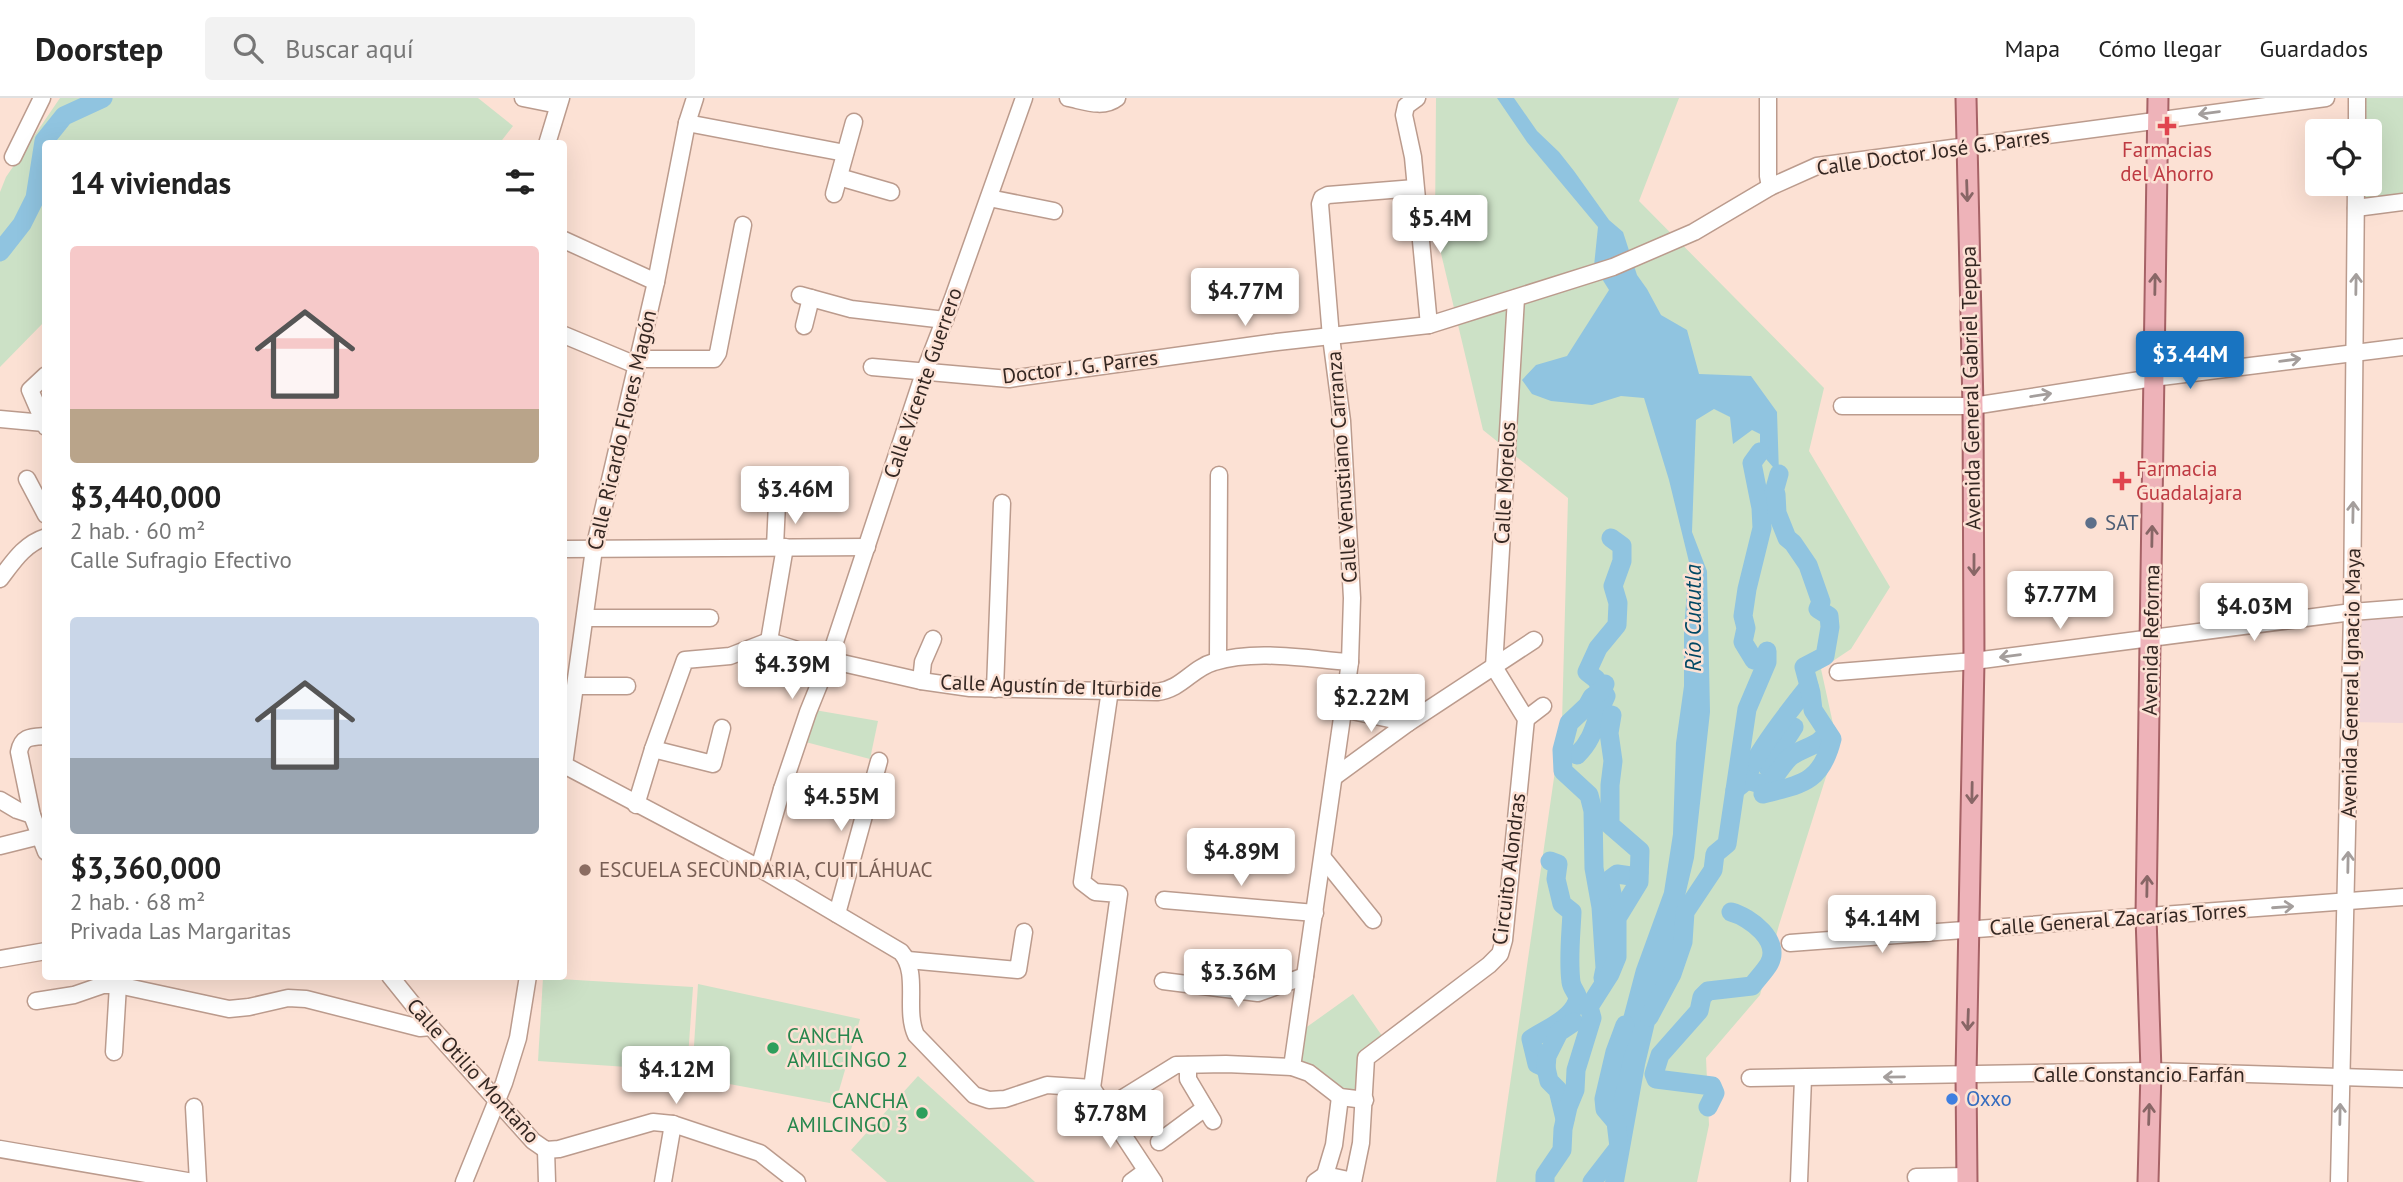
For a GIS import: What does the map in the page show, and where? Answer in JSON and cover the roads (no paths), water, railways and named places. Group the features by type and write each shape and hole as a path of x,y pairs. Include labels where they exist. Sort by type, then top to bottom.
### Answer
{"main road":[{"name":"Avenida General Gabriel Tepepa","path":"1966,98 1973,406 1974,661 1971,931 1966,1075 1967,1179"},
{"name":"Avenida Reforma","path":"2148,1182 2151,1071 2146,916 2158,98"}],"street":[{"path":"13,157 41,98"},
{"path":"523,98 559,101 548,140"},
{"name":"Calle Ricardo Flores Magón","path":"567,745 594,549 656,282 687,123 695,98"},
{"name":"Calle Vicente Guerrero","path":"759,868 782,789 829,660 924,373 1024,98"},
{"path":"1068,98 1101,104 1111,103 1117,98"},
{"path":"1417,98 1404,110 1413,157 1429,325"},
{"path":"1768,98 1770,187"},
{"name":"Calle Doctor José G. Parres","path":"1564,283 1613,267 1693,232 1770,187 1817,166 2326,98"},
{"path":"2357,98 2357,119"},
{"path":"834,194 854,122"},
{"path":"687,123 845,153"},
{"path":"839,177 891,192"},
{"name":"Calle Venustiano Carranza","path":"1292,1067 1350,662 1352,598 1349,525 1342,421 1331,337 1320,204 1322,198 1328,195 1415,188"},
{"name":"Avenida General Ignacio Maya","path":"2339,1182 2352,612 2356,196"},
{"path":"989,198 1054,211"},
{"path":"2356,208 2403,202"},
{"path":"567,336 637,362 714,359 718,354 743,225"},
{"path":"567,241 656,282"},
{"name":"Doctor J. G. Parres","path":"872,367 1009,379 1277,342 1429,325 1564,283"},
{"path":"804,326 806,296 850,309 944,320"},
{"name":"Calle Morelos","path":"1494,667 1517,298"},
{"path":"1842,406 1973,406 2153,377 2403,347"},
{"path":"42,379 30,390 42,418"},
{"path":"0,419 42,425"},
{"path":"1218,660 1219,475"},
{"path":"27,479 42,507"},
{"path":"636,804 685,660 730,656 769,641 780,547 777,503"},
{"path":"995,689 1002,503"},
{"path":"0,579 24,549 42,538"},
{"path":"567,550 867,547"},
{"path":"1838,672 1974,661 2352,612 2403,608"},
{"path":"585,618 710,618"},
{"path":"921,681 923,662 933,639"},
{"path":"1334,777 1408,723 1534,640"},
{"name":"Calle Agustín de Iturbide","path":"769,641 829,660 921,681 995,689 1170,690 1202,665 1218,660 1256,656 1350,662"},
{"path":"1494,667 1526,719 1543,706"},
{"path":"576,686 627,686"},
{"path":"1110,690 1082,882 1095,892 1119,894 1092,1088 1150,1177 1131,1182"},
{"path":"1343,709 1408,723"},
{"name":"Circuito Alondras","path":"1365,1100 1366,1058 1500,954 1504,940 1526,719"},
{"path":"653,748 713,764 722,728"},
{"path":"42,736 28,737 21,743 19,752 32,815 42,841"},
{"path":"837,914 878,761"},
{"path":"567,767 759,868 901,952 908,960 910,970 911,1023 925,1045 974,1095 989,1100 1005,1099 1047,1085 1092,1088"},
{"path":"782,789 867,808"},
{"path":"0,800 32,815"},
{"path":"0,846 42,844"},
{"path":"1323,858 1373,920"},
{"name":"Calle General Zacarías Torres","path":"1790,943 2403,897"},
{"path":"1164,900 1315,913"},
{"path":"908,960 1018,970 1024,932"},
{"path":"0,959 42,951"},
{"path":"1163,981 1258,993 1305,976"},
{"name":"Calle Otilio Montaño","path":"393,980 431,1027 533,1141 546,1150 559,1149 653,1122 673,1124 760,1153 791,1180"},
{"path":"464,1182 518,1038 527,980"},
{"path":"36,1001 74,995 103,985 118,985 229,1009 288,998 306,999 420,1028 431,1027"},
{"path":"114,1052 118,985"},
{"path":"1105,1109 1176,1065 1292,1067 1309,1073 1340,1097 1365,1100 1362,1137 1353,1182 1320,1179 1336,1126 1340,1097"},
{"path":"1160,1142 1209,1115 1188,1079 1188,1065"},
{"name":"Calle Constancio Farfán","path":"1749,1078 2151,1071 2403,1079"},
{"path":"1799,1182 1803,1078"},
{"path":"194,1107 198,1182"},
{"path":"663,1182 673,1124"},
{"path":"1336,1126 1362,1137"},
{"path":"0,1149 150,1178 192,1182"},
{"path":"546,1150 547,1182"},
{"path":"1916,1177 1967,1179"}],"water":[{"name":"Río Cuautla","path":"1497,98 1514,98 1537,131 1574,171 1609,220 1623,232 1637,275 1661,315 1687,330 1699,374 1751,376 1777,412 1779,474 1760,452 1760,434 1752,430 1733,444 1730,417 1714,409 1696,420 1692,532 1707,571 1710,712 1694,858 1645,1065 1624,1182 1605,1182 1612,1141 1617,1041 1636,969 1664,892 1673,834 1676,743 1684,686 1684,630 1689,562 1669,480 1644,398 1621,396 1592,405 1551,401 1532,394 1522,380 1536,365 1567,356 1609,290 1594,266 1598,227 1527,142"}],"waterway":[{"path":"45,140 64,116 103,98"},
{"path":"0,252 22,224 35,198 42,154"},
{"path":"1754,660 1743,642 1746,628 1743,616 1762,528 1752,463 1760,452"},
{"path":"1763,794 1799,784 1816,773 1832,739 1813,710 1804,667 1825,656 1829,616 1818,609 1821,602 1808,565 1787,538 1777,513 1774,492 1779,474"},
{"path":"1577,755 1592,734 1606,696 1596,679 1587,672 1598,648 1617,625 1618,603 1613,586 1622,561 1622,546 1611,538"},
{"path":"1649,1017 1672,974 1683,942 1685,912 1713,870 1715,854 1727,844 1747,709 1767,662 1767,651"},
{"path":"1603,978 1605,968 1601,907 1594,868 1593,811 1589,795 1563,771 1562,750 1569,723 1605,684"},
{"path":"1747,780 1763,748 1809,686"},
{"path":"1545,1182 1545,1175 1562,1150 1563,1129 1575,1090 1576,1070 1592,1018 1589,1007 1610,974 1617,957 1617,918 1639,882 1640,851 1610,825 1613,761 1609,733 1612,715"},
{"path":"1768,768 1794,727"},
{"path":"1735,790 1747,780 1768,786 1789,758 1820,741 1827,732"},
{"path":"1546,1068 1537,1064 1531,1039 1569,1014 1578,999 1570,973 1572,912 1562,904 1556,879 1558,864 1550,861"},
{"path":"1614,902 1609,880 1617,874 1631,876 1639,873"},
{"path":"1708,1107 1715,1093 1712,1086 1656,1079 1654,1074 1660,1055 1699,1011 1702,997 1708,991 1752,986 1769,964 1772,955 1768,939 1747,919 1731,912"},
{"path":"1565,1119 1558,1090 1549,1081 1547,1056 1559,1032 1574,1022"},
{"path":"1592,1182 1619,1147 1616,1122 1605,1109 1604,1099 1615,1052 1625,1025"}],"place":[{"name":"Farmacias del Ahorro","path":"2167,126"},
{"name":"Farmacia Guadalajara","path":"2122,481"},
{"name":"SAT","path":"2091,523"},
{"name":"ESCUELA SECUNDARIA, CUITLÁHUAC","path":"585,870"},
{"name":"CANCHA AMILCINGO 2","path":"773,1048"},
{"name":"Oxxo","path":"1952,1099"},
{"name":"CANCHA AMILCINGO 3","path":"922,1113"}]}
